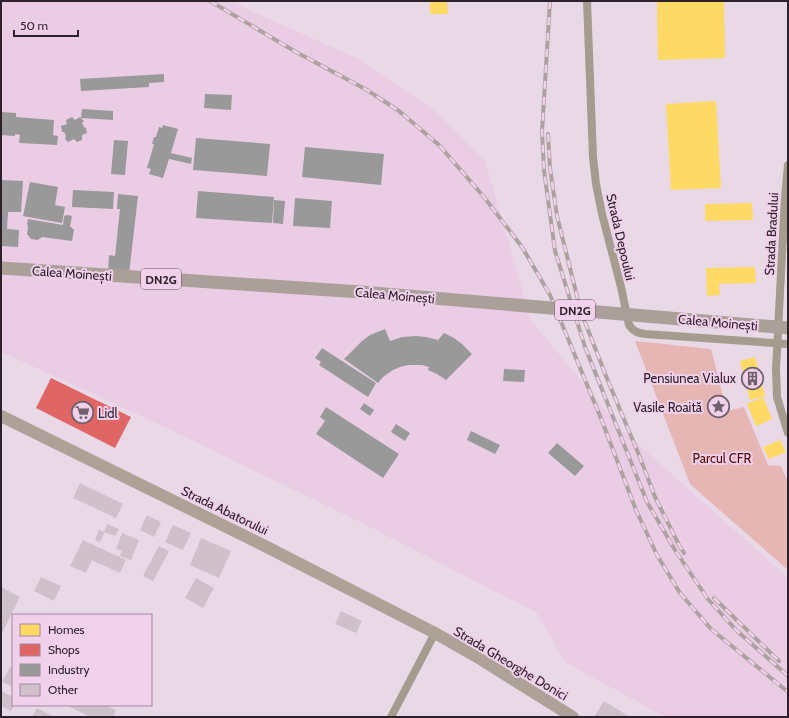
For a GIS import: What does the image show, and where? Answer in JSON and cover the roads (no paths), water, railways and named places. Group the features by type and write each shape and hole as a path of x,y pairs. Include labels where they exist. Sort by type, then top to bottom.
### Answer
{"main road":[{"name":"Calea Moinești","path":"1,268 361,292 788,328"}],"street":[{"name":"Strada Depoului","path":"587,1 593,150 596,184 629,325 638,333 645,334 788,344"},
{"name":"Strada Bradului","path":"788,165 776,369 777,397 788,433"},
{"path":"780,307 788,317"},
{"name":"Strada Abatorului","path":"1,416 257,542 435,633"},
{"path":"391,717 435,633"},
{"name":"Strada Gheorghe Donici","path":"435,633 477,657 573,717"}],"railway":[{"path":"210,1 296,52 367,90 399,111 439,145 484,197 522,247 550,295 602,421 636,510 657,555 680,593 711,629 788,692"},
{"path":"550,1 542,132 544,170 555,251 585,347 647,502 675,550 707,598 736,630 788,676"},
{"path":"548,134 550,168 557,216 581,312 655,497 684,553"},
{"path":"714,598 779,661"}],"place":[{"name":"Pensiunea Vialux","path":"752,378"},
{"name":"Vasile Roaită","path":"718,407"},
{"name":"Lidl","path":"83,413"}],"park label":[{"name":"Parcul CFR","path":"722,458"}]}
